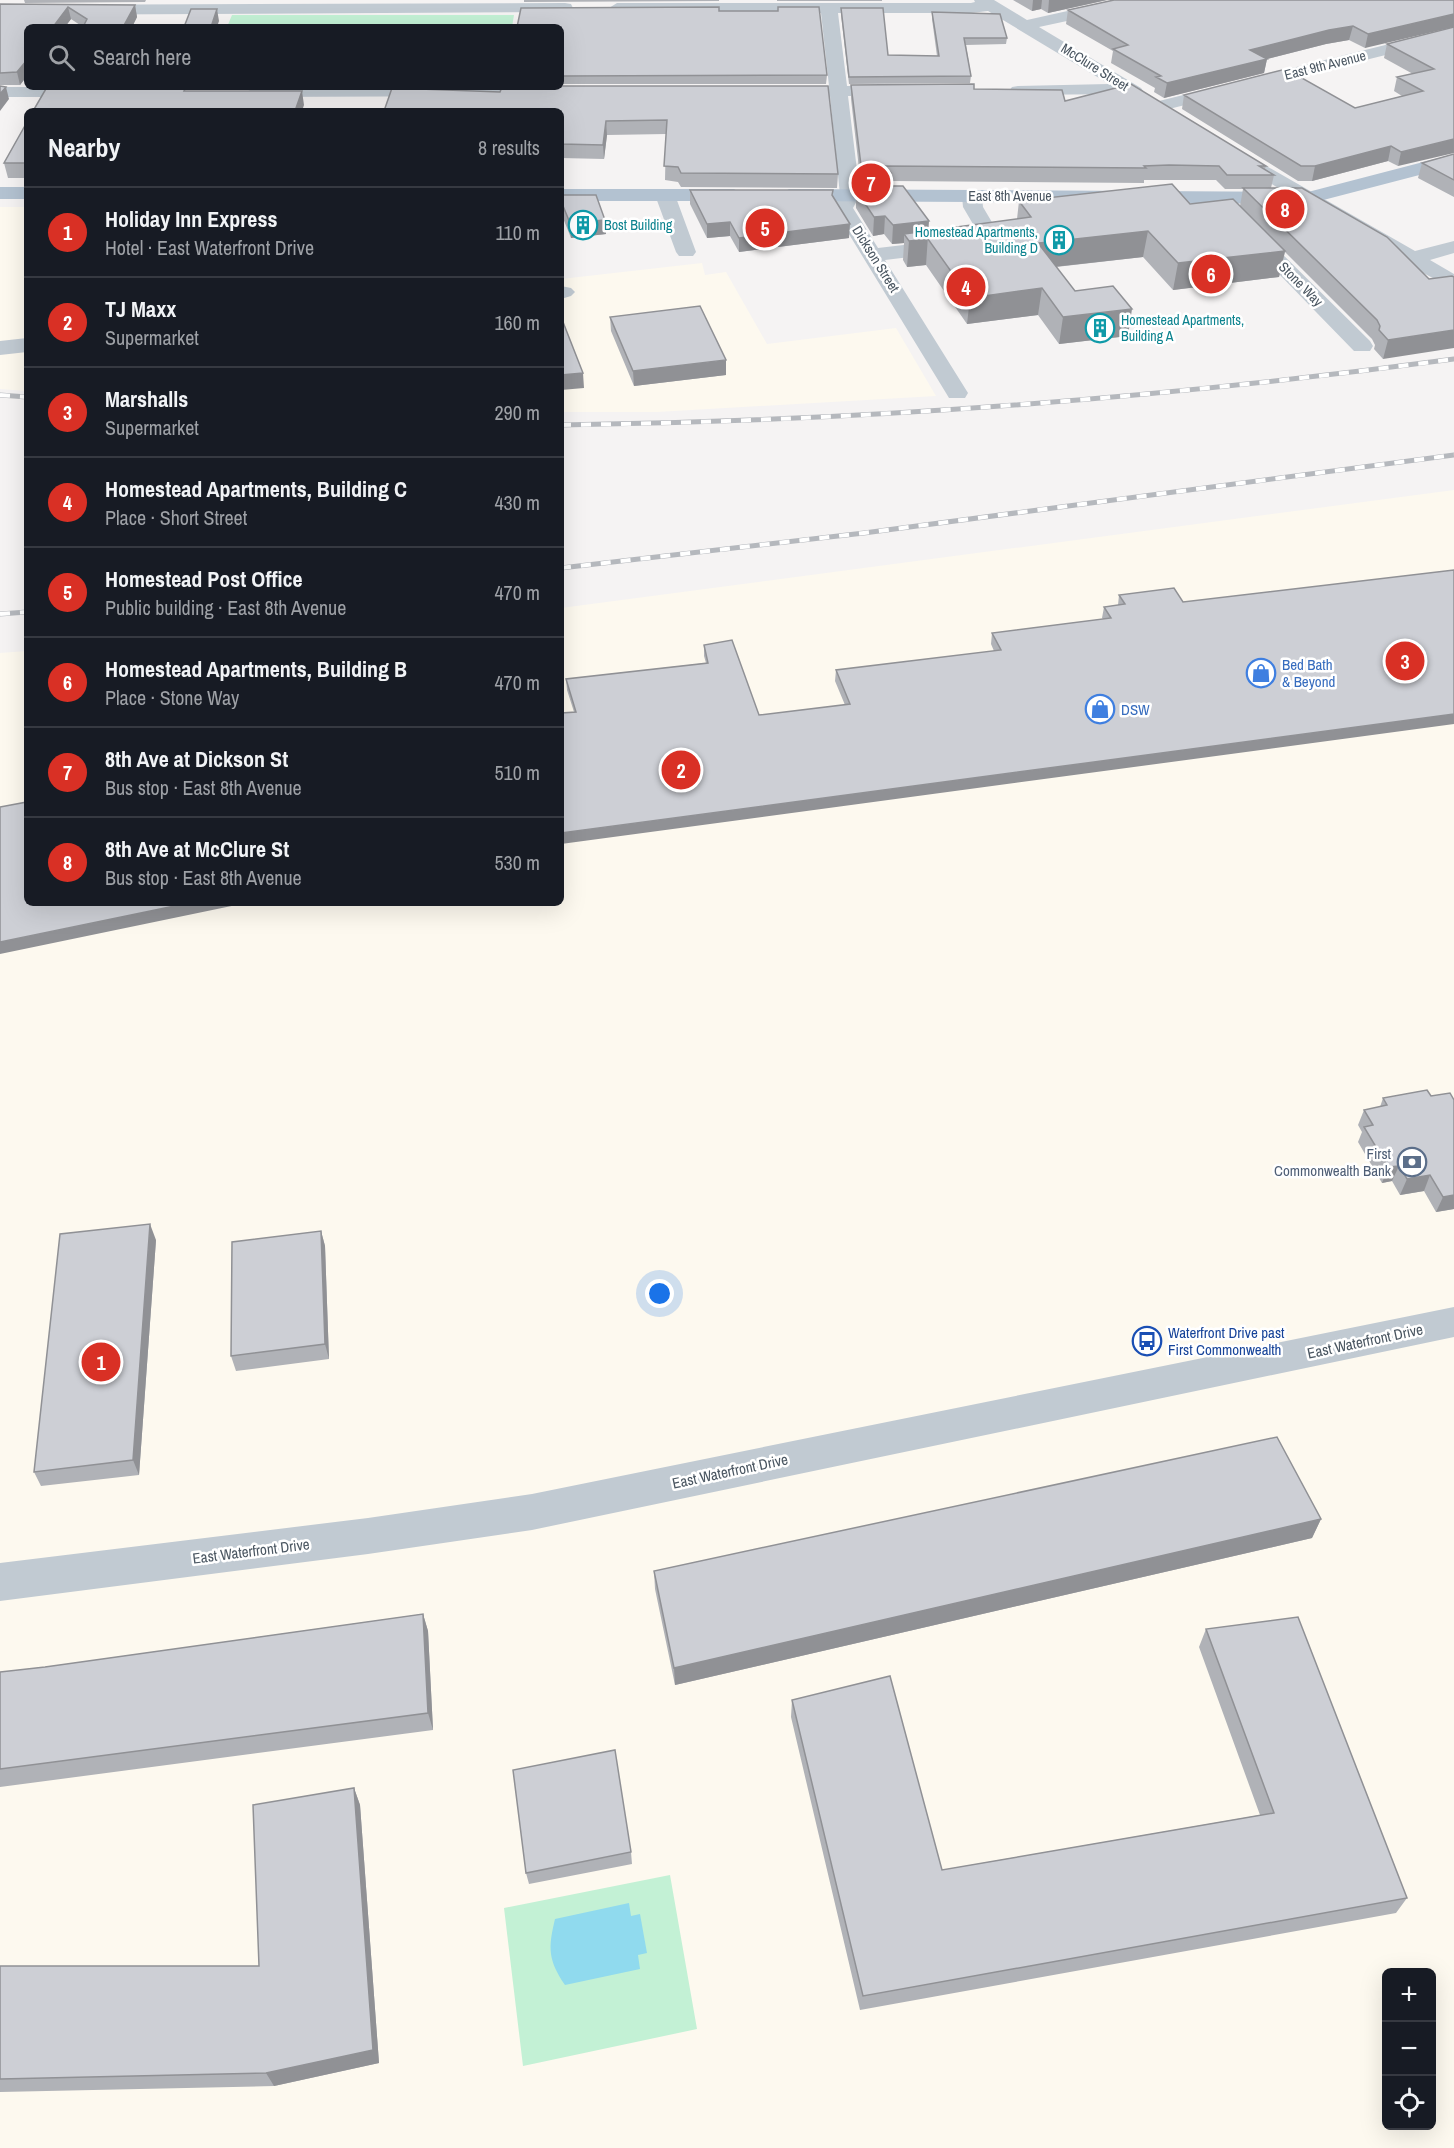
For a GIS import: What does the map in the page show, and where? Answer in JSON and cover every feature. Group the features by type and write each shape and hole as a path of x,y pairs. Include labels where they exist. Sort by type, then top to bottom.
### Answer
{"main road":[{"name":"East 8th Avenue","path":"564,195 1308,198 1454,160"},
{"path":"0,193 24,193"}],"street":[{"path":"1026,25 1140,0"},
{"path":"0,10 251,4 498,4 592,8 971,8 987,3"},
{"name":"McClure Street","path":"987,3 1180,119"},
{"name":"Dickson Street","path":"829,7 850,195 843,208 957,393"},
{"name":"East 9th Avenue","path":"1161,106 1454,33"},
{"path":"1002,91 1130,89"},
{"path":"361,108 366,91"},
{"path":"238,92 566,91"},
{"path":"768,91 909,91"},
{"path":"0,92 107,92"},
{"path":"328,108 333,92"},
{"path":"1217,142 1454,283"},
{"path":"665,195 686,252"},
{"path":"874,255 993,241 973,207 972,196"},
{"name":"Stone Way","path":"1216,198 1362,346"},
{"path":"1411,259 1454,247"},
{"path":"0,348 24,345"},
{"name":"East Waterfront Drive","path":"0,1582 368,1536 532,1512 1454,1322"}],"shaded area":[{"path":"0,207 24,207 24,391 0,389"},
{"path":"702,263 705,275 726,272 767,344 896,328 936,396 657,412 564,412 564,279"},
{"path":"1454,490 1454,2148 0,2148 0,653 24,651 24,906 564,906 564,608"}],"green space":[{"path":"232,15 514,15 512,24 228,24"},
{"path":"670,1875 697,2029 523,2066 504,1908"}],"water":[{"path":"629,1903 631,1916 640,1914 647,1953 638,1955 640,1969 565,1985 555,1968 551,1954 551,1938 555,1919"}],"building":[{"path":"1114,0 1454,0 1454,14 1368,34 1353,26 1329,30 1250,50 1267,59 1167,83 1156,77 1161,76 1113,49 1128,45 1068,10"},
{"path":"0,4 135,5 125,24 84,24 87,19 68,7 55,24 24,24 24,64 17,72 0,73"},
{"path":"719,7 719,11 778,11 778,7 819,7 827,75 564,76 564,24 518,24 521,8"},
{"path":"841,8 883,8 888,55 939,56 932,12 1000,14 1007,38 964,38 971,76 849,77"},
{"path":"191,9 217,9 212,24 185,24"},
{"path":"1454,27 1454,139 1401,152 1391,146 1315,166 1301,166 1184,95 1286,69 1355,108 1423,91 1397,77 1434,69 1387,44"},
{"path":"974,84 974,89 1062,90 1065,101 1131,84 1266,166 1259,166 1274,175 1227,175 1219,166 1169,165 1144,166 1146,168 885,166 891,173 862,173 851,85"},
{"path":"0,86 6,87 0,94"},
{"path":"564,86 828,86 838,174 681,173 678,167 664,166 667,120 606,121 603,145 564,144 564,108 385,108 391,90 500,92 501,90 564,90"},
{"path":"45,90 302,91 296,108 35,108"},
{"path":"24,127 24,163 4,163"},
{"path":"1454,154 1454,180 1422,163"},
{"path":"1172,184 1190,204 1233,199 1285,251 1178,263 1148,231 1038,243 1075,291 1113,286 1132,309 1063,317 1042,288 970,298 928,239 909,241 904,234 1031,217 1019,201"},
{"path":"858,186 903,186 929,221 893,225 885,216 874,217 856,190"},
{"path":"1243,188 1302,188 1387,237 1429,279 1454,277 1454,330 1388,340 1379,330 1377,320"},
{"path":"690,190 833,190 832,195 850,224 739,238 730,222 707,224"},
{"path":"564,195 596,195 605,220 570,223 564,208"},
{"path":"700,306 726,360 633,371 610,317"},
{"path":"564,325 583,373 564,375"},
{"path":"1454,570 1454,714 564,833 564,713 576,712 566,679 708,663 704,645 732,640 759,715 850,704 836,670 1001,650 992,633 1111,618 1104,607 1125,604 1119,595 1174,588 1183,602"},
{"path":"24,803 24,906 174,906 0,942 0,807"},
{"name":"First Commonwealth Bank","path":"1427,1090 1431,1096 1450,1093 1454,1100 1454,1195 1443,1197 1430,1175 1407,1179 1399,1166 1388,1167 1364,1127 1373,1125 1364,1110 1387,1105 1383,1098"},
{"path":"150,1224 133,1460 34,1472 60,1234"},
{"path":"321,1231 325,1344 231,1356 232,1242"},
{"path":"1277,1437 1321,1519 674,1668 654,1571"},
{"path":"423,1614 428,1713 0,1769 0,1672"},
{"path":"1298,1617 1407,1898 863,1996 792,1700 890,1676 942,1870 1274,1813 1206,1629"},
{"path":"615,1750 631,1852 526,1873 513,1770"},
{"path":"354,1788 373,2050 266,2073 0,2079 0,1966 259,1966 253,1805"}],"railway":[{"path":"564,425 785,419 1009,406 1231,386 1454,359"},
{"path":"0,395 24,397"},
{"path":"564,568 864,533 1454,455"},
{"path":"0,614 24,612"}],"place":[{"name":"8th Ave at Dickson St","path":"871,183"},
{"name":"8th Ave at McClure St","path":"1285,209"},
{"name":"Bost Building","path":"583,225"},
{"name":"Homestead Post Office","path":"765,228"},
{"name":"Homestead Apartments, Building D","path":"1059,240"},
{"name":"Homestead Apartments, Building B","path":"1211,274"},
{"name":"Homestead Apartments, Building C","path":"966,287"},
{"name":"Homestead Apartments, Building A","path":"1100,328"},
{"name":"Marshalls","path":"1405,661"},
{"name":"Bed Bath & Beyond","path":"1261,673"},
{"name":"DSW","path":"1100,709"},
{"name":"TJ Maxx","path":"681,770"},
{"name":"First Commonwealth Bank","path":"1412,1162"},
{"name":"Waterfront Drive past First Commonwealth","path":"1147,1341"},
{"name":"Holiday Inn Express","path":"101,1362"}]}
